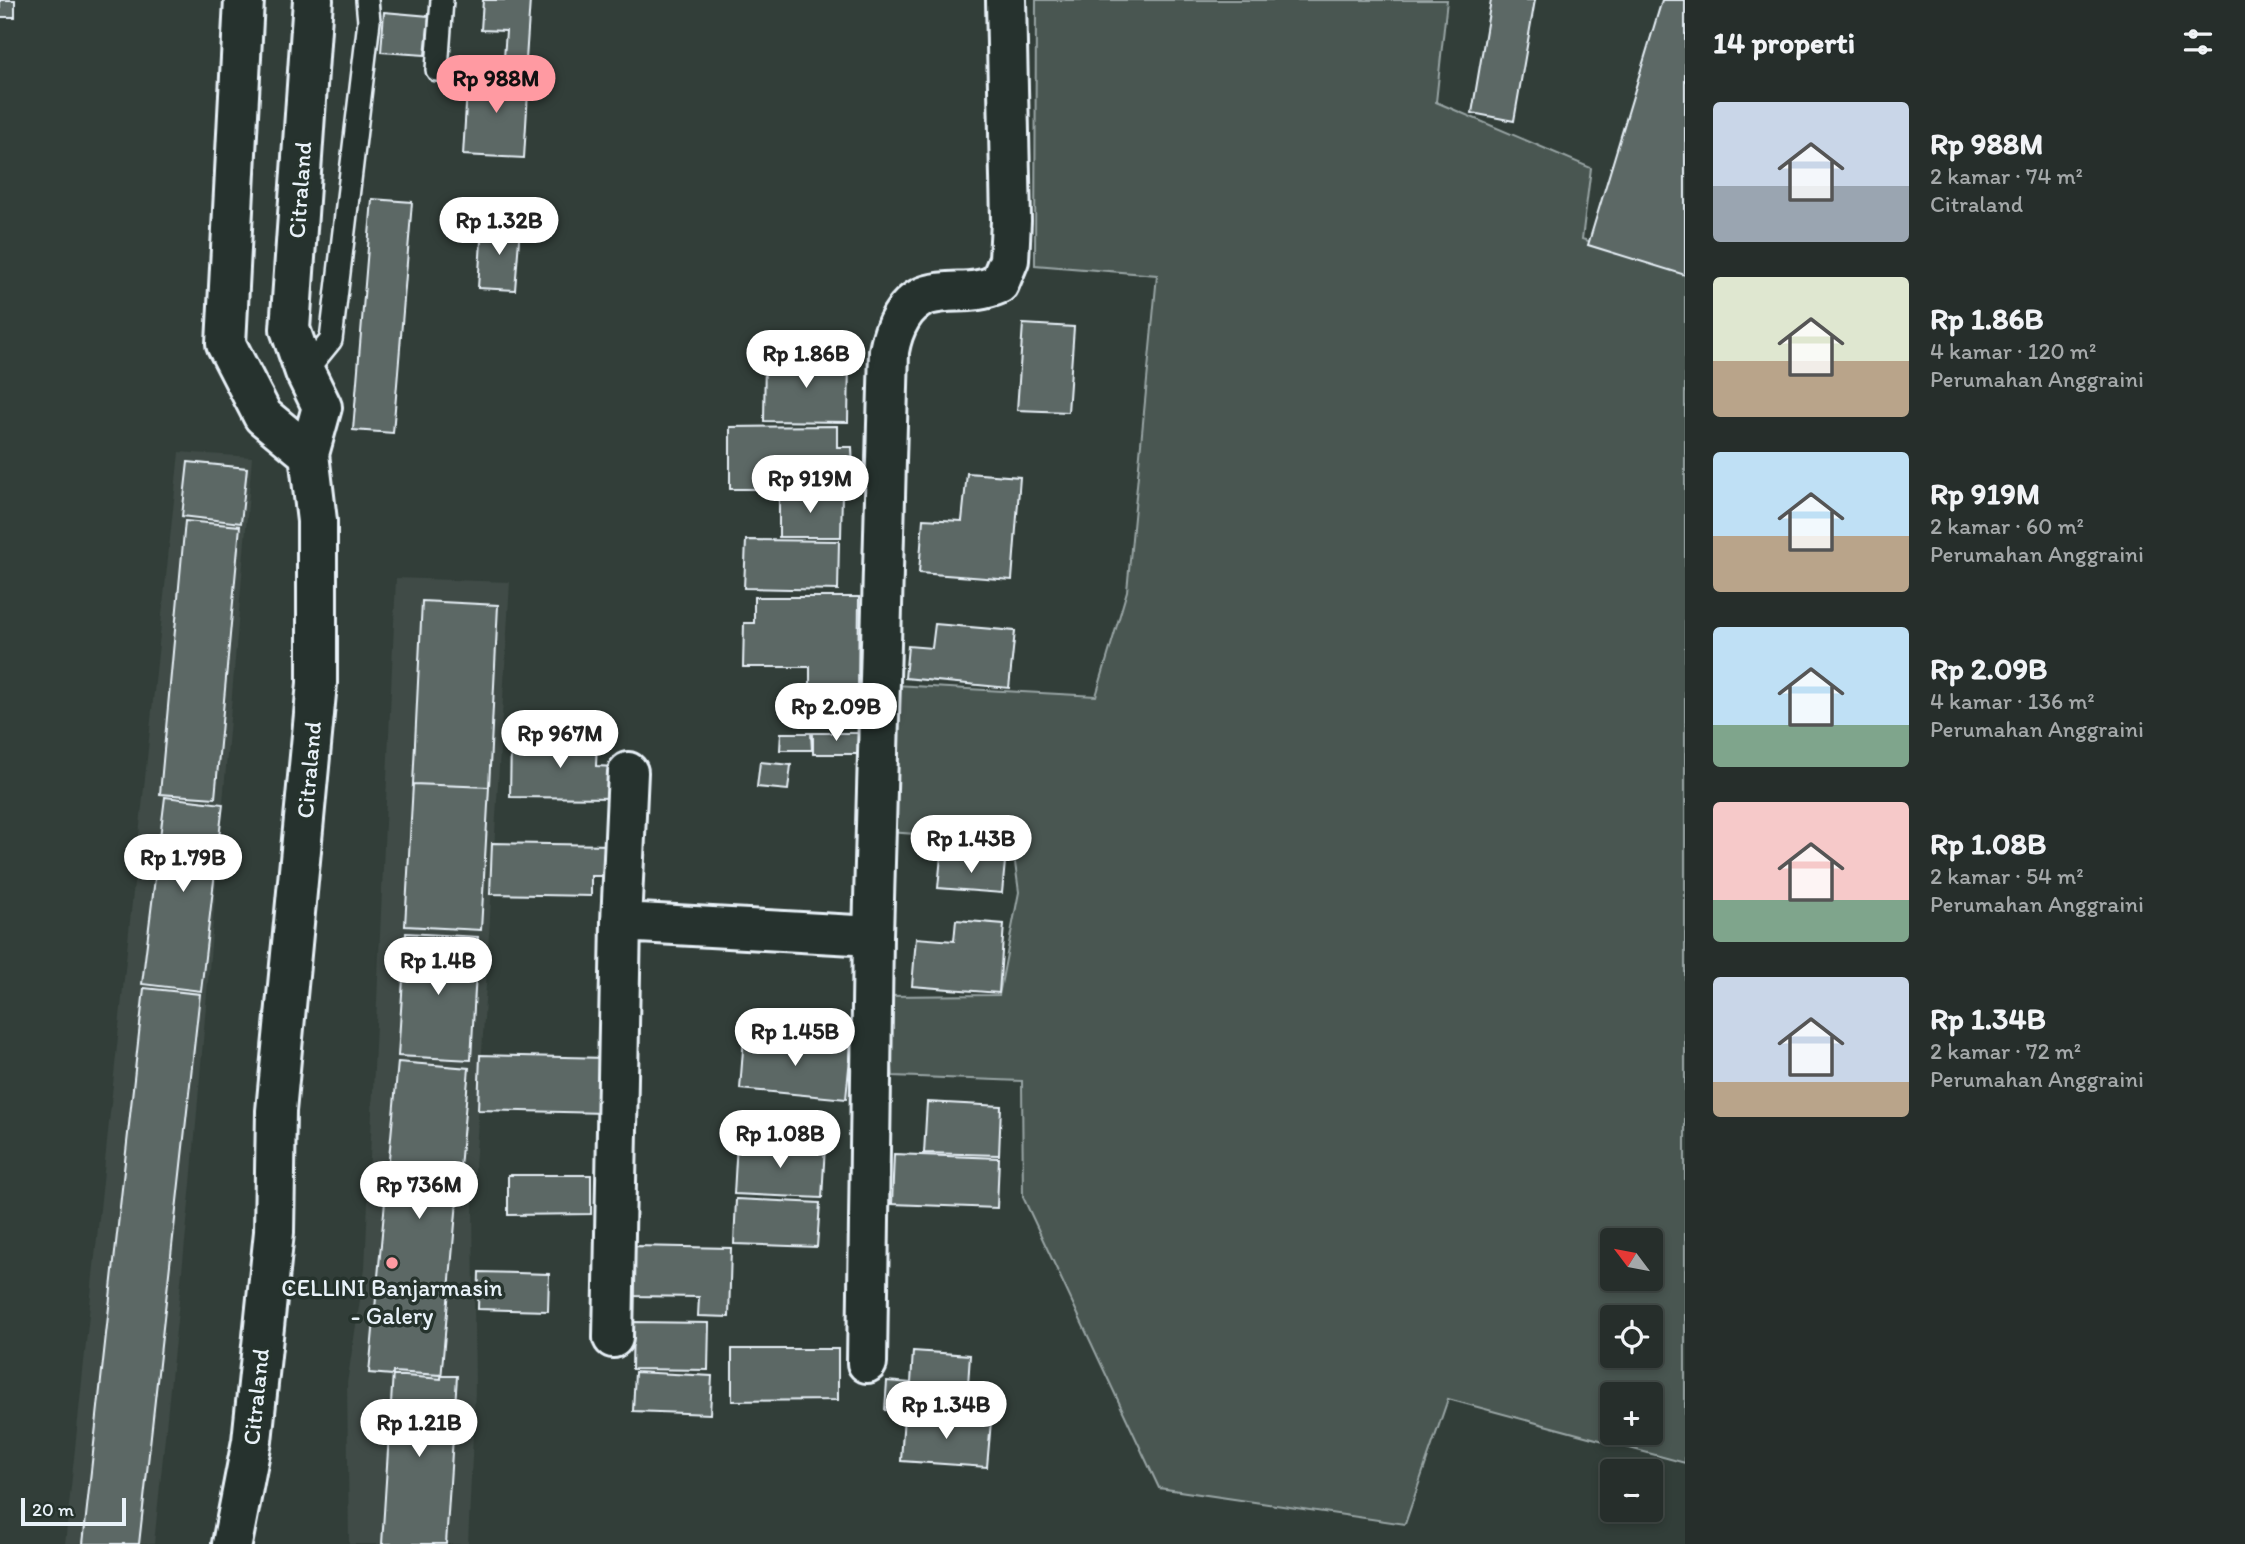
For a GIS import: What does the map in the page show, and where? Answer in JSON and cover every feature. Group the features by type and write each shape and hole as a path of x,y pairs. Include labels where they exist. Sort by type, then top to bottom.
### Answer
{"street":[{"path":"244,0 226,344 263,416 309,454"},
{"name":"Citraland","path":"232,1544 253,1441 272,1245 276,1111 317,683 317,522 309,454 321,407 290,329 313,0"},
{"path":"867,1363 873,936 888,351 893,330 904,312 926,295 981,292 999,284 1009,260 1011,220 1006,0"},
{"path":"613,1338 621,922 628,772"},
{"path":"621,922 873,936"}],"lane":[{"path":"305,372 331,340 368,34 367,0"},
{"path":"437,70 442,0"}],"shaded area":[{"path":"1036,0 1447,0 1436,102 1591,168 1582,239 1685,271 1685,1463 1618,1445 1663,1445 1663,1382 1600,1382 1600,1440 1448,1399 1405,1524 1159,1488 1023,1197 1022,1081 893,1076 885,996 999,995 1019,892 1012,841 889,832 895,685 1096,696 1127,591 1157,275 1035,265"},
{"path":"179,452 252,457 191,1184 154,1544 65,1544"},
{"path":"396,578 510,582 473,1203 475,1391 468,1544 349,1544 347,1383 365,1268"}],"building":[{"path":"0,0 15,0 15,17 0,17"},
{"path":"483,0 530,0 526,60 504,58 506,31 481,30"},
{"path":"1491,0 1535,0 1514,121 1472,113"},
{"path":"1662,0 1685,0 1685,275 1588,245"},
{"path":"384,12 429,16 425,55 381,52"},
{"path":"468,72 529,76 524,158 463,155"},
{"path":"372,199 412,202 393,433 353,430"},
{"path":"482,225 520,227 515,290 478,288"},
{"path":"1023,324 1074,327 1068,412 1017,410"},
{"path":"765,359 849,360 848,422 764,421"},
{"path":"837,426 837,447 852,447 853,471 838,471 838,489 730,489 730,427"},
{"path":"188,462 247,468 241,523 182,516"},
{"path":"967,473 1020,477 1012,580 919,573 923,519 962,521"},
{"path":"779,493 842,494 841,537 779,537"},
{"path":"185,521 240,526 215,798 160,794"},
{"path":"746,540 839,541 838,590 744,588"},
{"path":"754,597 859,597 858,692 810,692 810,667 743,667 744,623 754,623"},
{"path":"422,601 498,605 489,787 413,784"},
{"path":"935,624 1015,631 1009,688 905,678 908,646 932,648"},
{"path":"781,733 811,733 812,750 780,750"},
{"path":"813,733 859,733 859,754 813,754"},
{"path":"511,740 597,741 596,766 617,767 616,798 510,797"},
{"path":"760,762 791,765 788,790 757,787"},
{"path":"413,784 489,787 481,930 405,926"},
{"path":"165,797 223,804 201,991 142,984"},
{"path":"492,843 614,845 614,876 591,876 591,896 490,894"},
{"path":"941,856 1005,862 1002,893 938,888"},
{"path":"956,920 1004,924 999,993 912,986 916,938 954,941"},
{"path":"406,933 478,937 471,1060 398,1056"},
{"path":"144,988 200,994 139,1544 83,1544"},
{"path":"744,1037 851,1047 846,1099 740,1089"},
{"path":"480,1055 606,1058 604,1113 478,1110"},
{"path":"398,1062 469,1068 441,1379 369,1373"},
{"path":"927,1102 1001,1106 999,1155 924,1153"},
{"path":"737,1142 825,1146 822,1198 734,1194"},
{"path":"894,1154 999,1158 997,1208 892,1204"},
{"path":"508,1175 591,1175 591,1214 508,1215"},
{"path":"736,1199 820,1203 817,1247 734,1244"},
{"path":"634,1246 731,1248 729,1317 698,1316 699,1297 633,1296"},
{"path":"479,1272 549,1274 548,1311 478,1309"},
{"path":"633,1322 709,1323 708,1370 632,1369"},
{"path":"732,1349 838,1349 838,1400 732,1401"},
{"path":"913,1351 970,1355 966,1415 885,1410 887,1381 911,1383"},
{"path":"393,1372 457,1376 446,1544 382,1544"},
{"path":"635,1372 712,1376 710,1414 633,1411"},
{"path":"904,1415 991,1421 987,1467 901,1461"}],"place":[{"name":"CELLINI Banjarmasin - Galery","path":"392,1263"}]}
